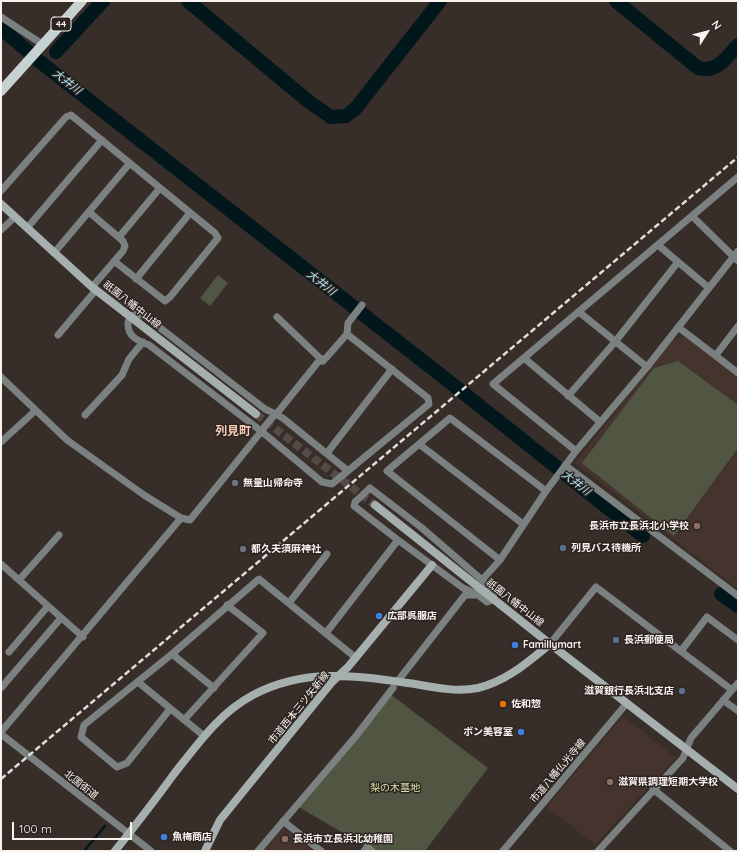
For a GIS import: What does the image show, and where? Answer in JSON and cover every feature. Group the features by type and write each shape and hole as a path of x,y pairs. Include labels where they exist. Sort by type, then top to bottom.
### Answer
{"main road":[{"name":"44","path":"1,90 82,1"}],"street":[{"path":"1,17 41,45"},
{"path":"1,191 68,116 72,116 216,235 218,240 166,301 161,300 114,261"},
{"path":"27,228 102,140"},
{"path":"54,253 130,163"},
{"path":"576,451 493,384 738,177"},
{"path":"119,237 160,188"},
{"name":"祇園八幡中山線","path":"1,204 94,288 256,414"},
{"path":"58,335 126,247 125,243 119,237 89,212"},
{"path":"136,279 190,213"},
{"path":"482,580 500,560 546,491 599,421 647,367 736,256 692,216"},
{"path":"1,230 15,217"},
{"path":"658,245 709,288"},
{"path":"568,396 614,342 678,262"},
{"path":"1,377 67,440 144,495 181,518 190,520 318,362 323,361 346,334 348,323 359,308"},
{"path":"578,312 647,367"},
{"path":"346,334 428,398 429,404 348,471 332,484 322,482 263,428 149,345 130,334 128,325 131,317 136,314 146,317 265,409 273,417 284,419 348,471"},
{"path":"277,317 323,361"},
{"path":"716,355 738,326"},
{"path":"678,327 738,373"},
{"path":"85,414 122,374 129,358 143,342"},
{"path":"524,358 599,421"},
{"path":"327,453 392,370"},
{"path":"1,442 35,411"},
{"path":"500,560 387,471 450,418 546,491"},
{"path":"419,444 523,524"},
{"path":"564,466 738,596"},
{"path":"370,488 422,528 482,580 494,592 494,599 487,602 478,595 463,588 398,540 354,506 355,502 370,488"},
{"name":"祇園八幡中山線","path":"375,506 550,644 738,789"},
{"path":"1,733 181,518"},
{"path":"19,580 59,535"},
{"path":"326,633 398,540"},
{"path":"289,603 327,554"},
{"path":"1,564 83,636"},
{"name":"市道西本三ツ矢新線","path":"205,851 220,820 432,565"},
{"path":"170,709 127,763 118,767 82,737 84,725 172,654 259,579 356,658"},
{"path":"115,851 204,736 226,713 252,696 277,683 299,678 339,675 395,685 457,690 479,687 509,677 550,644 596,587 732,690"},
{"path":"258,851 356,736 465,595 478,595"},
{"path":"9,652 48,606"},
{"path":"184,720 263,633 228,606"},
{"path":"681,650 707,617 738,640"},
{"path":"1,688 61,618"},
{"path":"172,654 214,688"},
{"path":"138,682 204,736"},
{"path":"598,851 653,789 683,758 691,738 738,683"},
{"path":"723,700 738,711"},
{"name":"市道八幡仏光寺線","path":"503,851 627,703"},
{"name":"北国街道","path":"1,733 151,851"},
{"path":"653,789 730,851"},
{"path":"283,821 321,851"}],"shaded area":[{"name":"長浜市立長浜北小学校","path":"683,336 738,377 738,589 575,463 673,339"},
{"name":"滋賀県調理短期大学校","path":"623,716 676,758 595,845 546,807"},
{"name":"長浜市立長浜北幼稚園","path":"283,827 313,851 263,851"}],"green space":[{"path":"218,275 228,283 210,306 200,298"},
{"name":"長浜市立長浜北小学校","path":"678,361 738,405 738,448 674,536 582,463 654,368"},
{"name":"梨の木墓地","path":"390,694 488,768 425,851 374,851 297,806"}],"waterway":[{"path":"56,52 103,1"},
{"path":"188,1 308,101 331,117 346,116 356,108 440,1"},
{"path":"616,1 698,68 705,69 716,66 721,63 738,45"},
{"name":"大井川","path":"1,28 39,61 456,387 643,536"},
{"name":"大井川","path":"721,594 738,606"},
{"path":"84,851 105,826"}],"tunnel":[{"path":"256,414 375,505"}],"railway":[{"path":"1,779 738,157"}],"place":[{"name":"無量山帰命寺","path":"235,483"},
{"name":"長浜市立長浜北小学校","path":"697,526"},
{"name":"列見バス待機所","path":"563,548"},
{"name":"都久夫須麻神社","path":"243,549"},
{"name":"広部呉服店","path":"379,616"},
{"name":"長浜郵便局","path":"616,640"},
{"name":"Famillymart","path":"515,645"},
{"name":"滋賀銀行長浜北支店","path":"682,691"},
{"name":"佐和惣","path":"503,704"},
{"name":"ボン美容室","path":"521,732"},
{"name":"滋賀県調理短期大学校","path":"610,782"},
{"name":"魚梅商店","path":"164,837"},
{"name":"長浜市立長浜北幼稚園","path":"285,839"}],"district":[{"name":"列見町","path":"233,431"}]}
